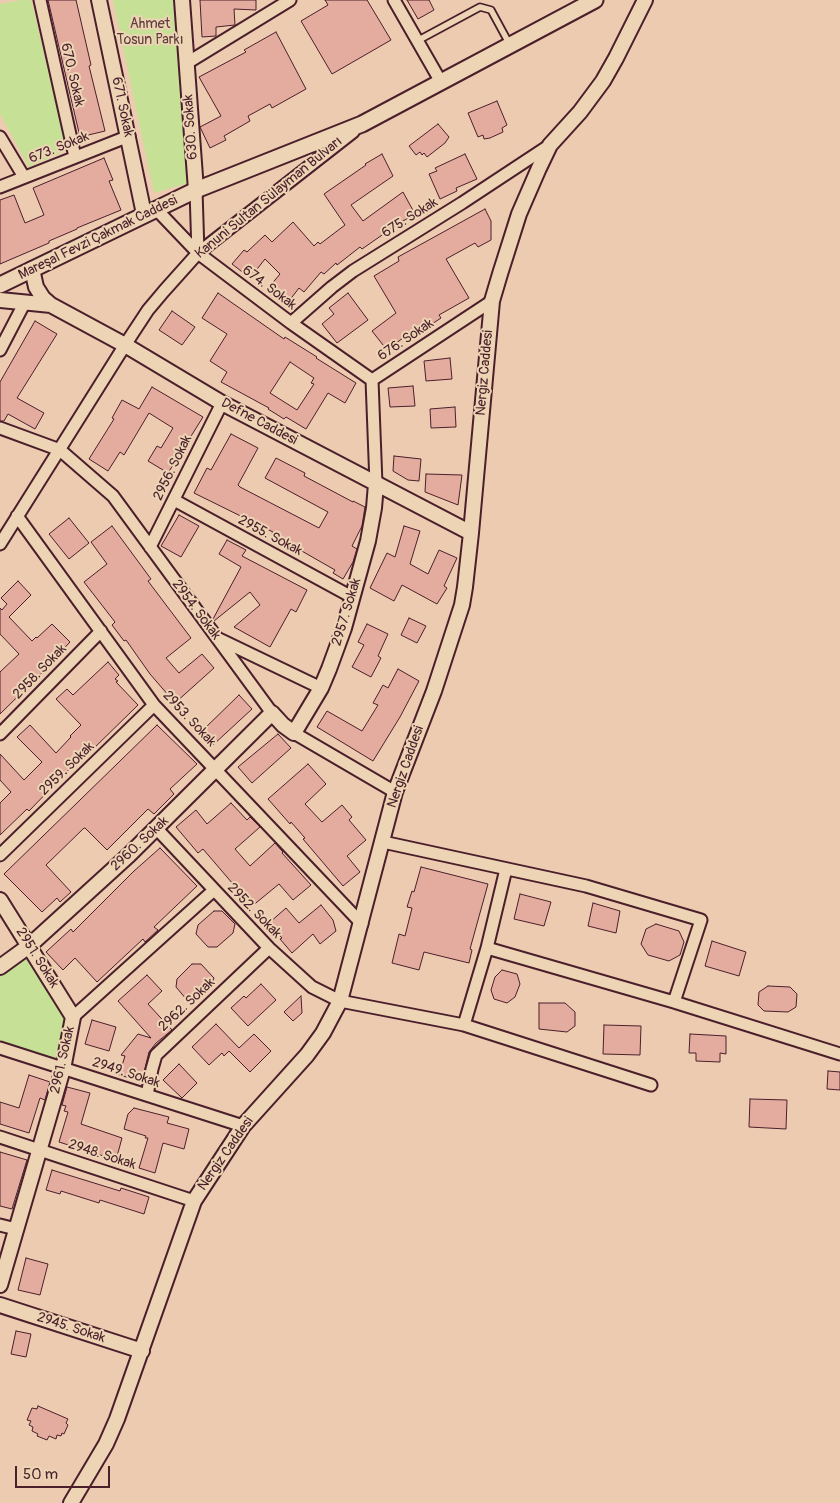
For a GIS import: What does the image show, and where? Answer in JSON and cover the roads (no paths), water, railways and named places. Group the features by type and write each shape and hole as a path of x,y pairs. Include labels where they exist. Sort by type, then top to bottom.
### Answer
{"main road":[{"name":"Kanuni Sultan Sülayman Bulvarı","path":"362,124 595,0"},
{"name":"Mareşal Fevzi Çakmak Caddesi","path":"0,285 196,190 362,124"}],"street":[{"name":"670. Sokak","path":"40,0 75,157"},
{"name":"671. Sokak","path":"99,0 129,136 150,212"},
{"name":"630. Sokak","path":"182,0 196,190 198,253"},
{"path":"394,0 441,82"},
{"name":"Nergiz Caddesi","path":"71,1503 106,1444 123,1404 194,1201 243,1126 307,1055 323,1033 340,1001 362,924 395,792 434,691 455,628 465,587 492,301 519,214 550,144 593,96 616,58 646,0"},
{"path":"187,63 288,1"},
{"name":"Kanuni Sultan Sülayman Bulvarı","path":"0,544 148,310 198,253 362,124"},
{"name":"673. Sokak","path":"0,187 129,136"},
{"path":"0,137 24,177"},
{"name":"675. Sokak","path":"291,323 353,271 462,203 550,144"},
{"name":"674. Sokak","path":"150,212 198,253 291,323 372,380"},
{"path":"32,269 36,287 50,305"},
{"path":"0,300 50,305"},
{"name":"676. Sokak","path":"376,484 372,380 492,301"},
{"path":"0,350 25,302"},
{"name":"Defne Caddesi","path":"50,305 125,345 222,403 471,533"},
{"name":"2956. Sokak","path":"150,546 222,403"},
{"name":"2954. Sokak","path":"0,428 60,450 113,496 189,602 283,725 395,792"},
{"name":"2957. Sokak","path":"294,733 321,688 336,650 368,541 376,484"},
{"name":"2955. Sokak","path":"174,500 352,597"},
{"name":"2953. Sokak","path":"17,516 154,705 362,924"},
{"name":"2958. Sokak","path":"0,734 101,631"},
{"path":"218,638 321,688"},
{"name":"2959. Sokak","path":"0,855 154,705"},
{"name":"2960. Sokak","path":"0,967 28,946 157,829 272,713"},
{"name":"2952. Sokak","path":"157,829 269,948 312,987 340,1001 464,1025 651,1084"},
{"path":"383,842 586,886 701,920 674,1002"},
{"path":"464,1025 487,948 506,869"},
{"name":"2961. Sokak","path":"0,1285 63,1069 74,1017 214,890"},
{"name":"2951. Sokak","path":"0,900 74,1017"},
{"name":"2962. Sokak","path":"147,1096 156,1055 269,948"},
{"path":"487,948 674,1002 840,1054"},
{"name":"2949. Sokak","path":"0,1048 243,1126"},
{"name":"2948. Sokak","path":"0,1137 194,1201"},
{"path":"0,1225 16,1229"},
{"name":"2945. Sokak","path":"0,1305 142,1352"}],"lane":[{"path":"417,41 480,7 491,10 510,46"}],"park label":[{"name":"Ahmet Tosun Parkı","path":"150,32"}]}
